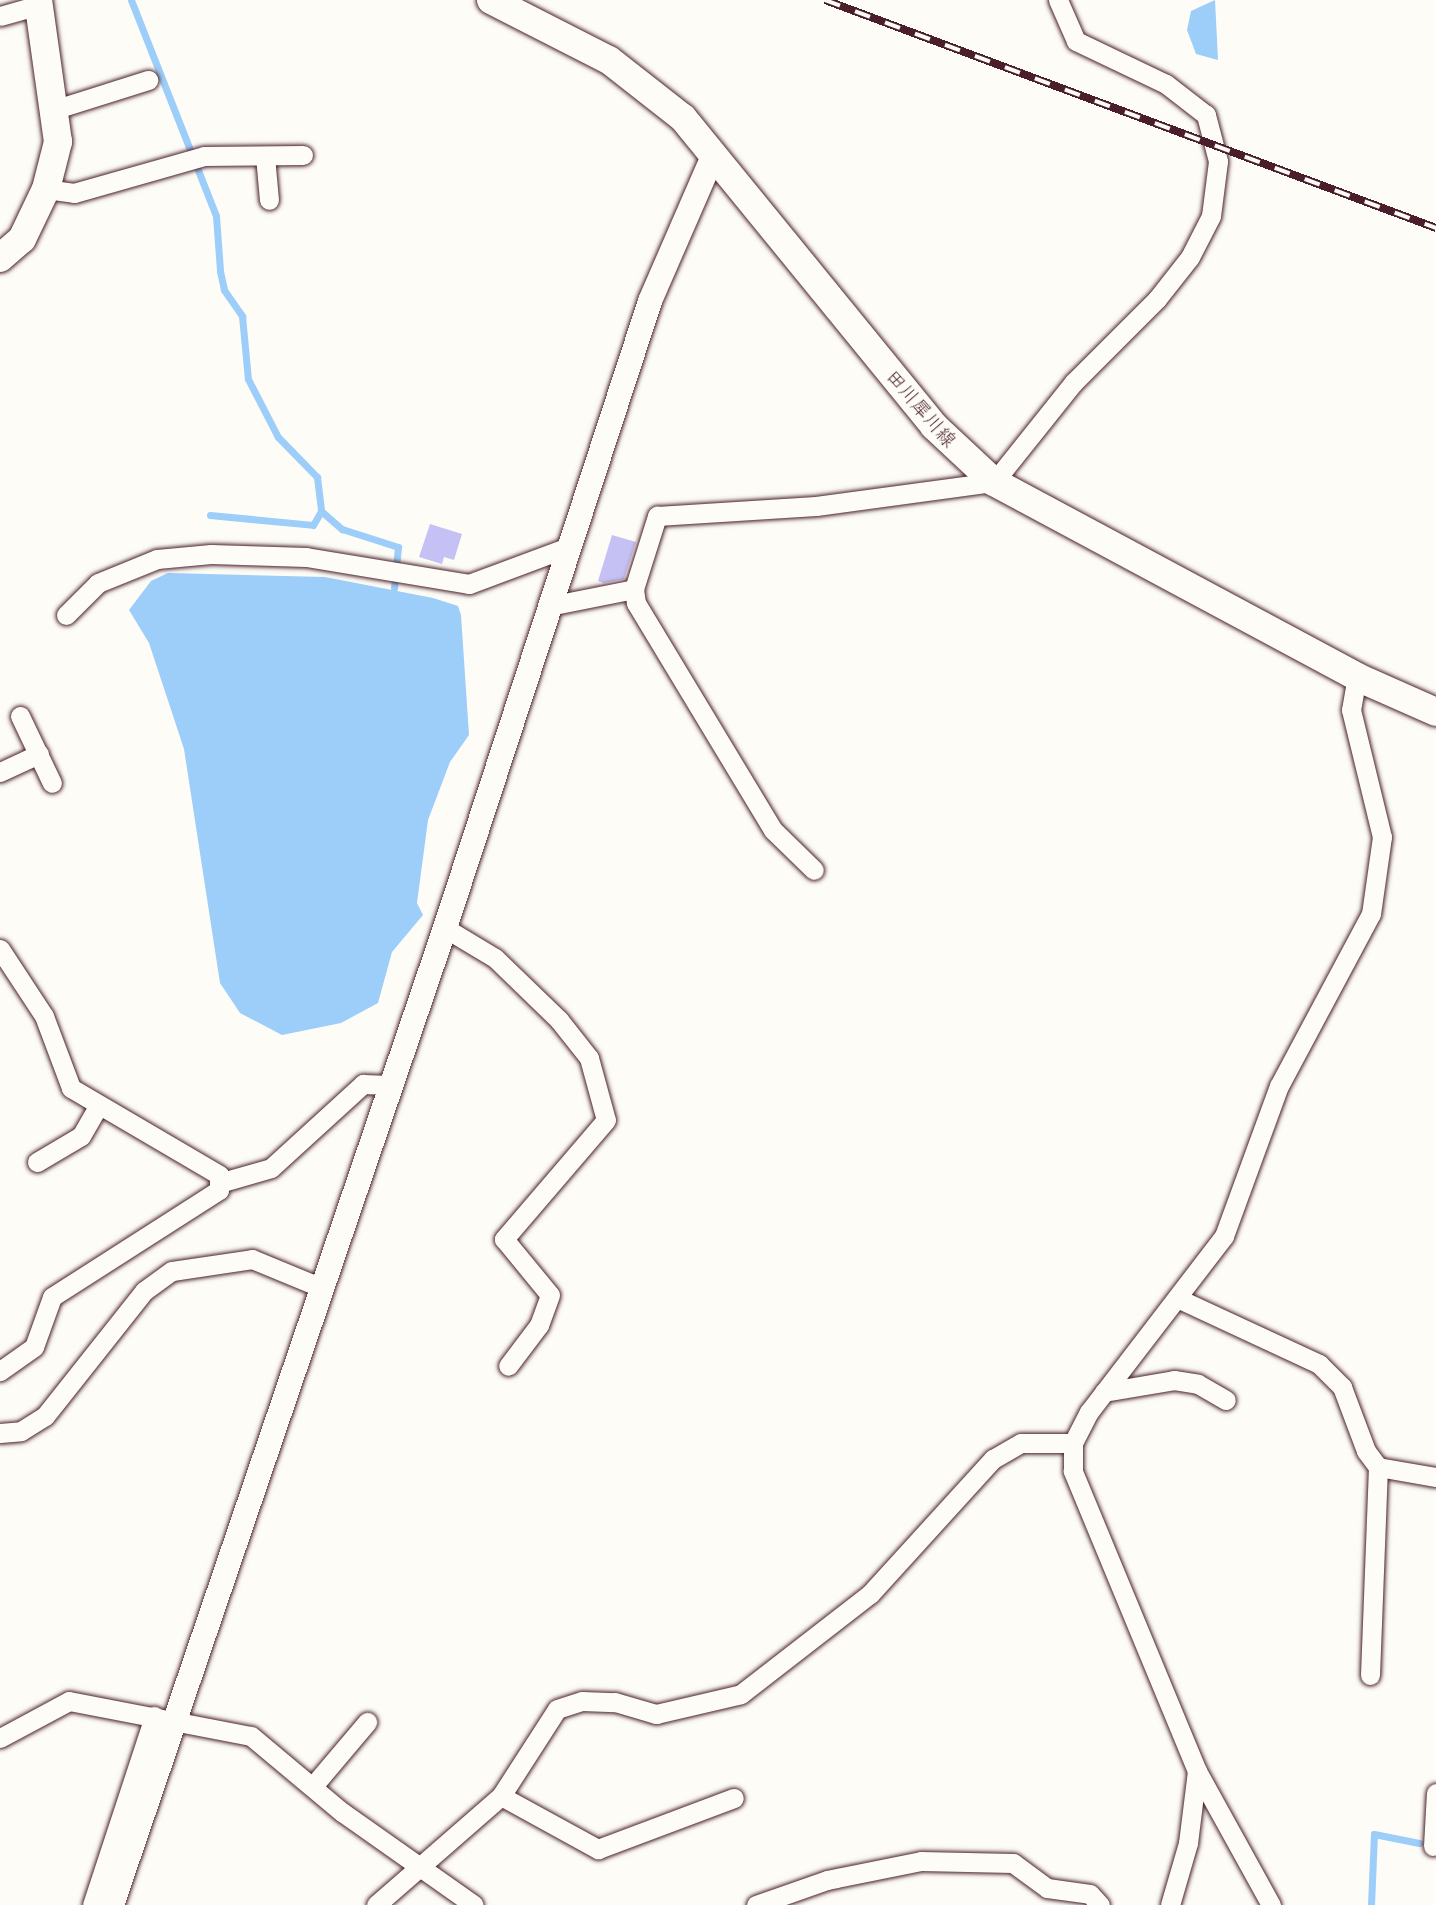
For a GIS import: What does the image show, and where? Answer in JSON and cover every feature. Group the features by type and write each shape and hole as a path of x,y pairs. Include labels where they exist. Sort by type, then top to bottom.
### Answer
{"main road":[{"name":"田川犀川線","path":"491,0 610,60 683,118 934,426 994,482 1357,677 1436,712"},
{"path":"0,258 22,239 46,189 58,142 38,3"}],"street":[{"path":"814,870 773,830 636,603 634,589 657,516 816,506 994,482 1073,383 1157,299 1210,216 1218,161 1206,115 1166,84 1076,41 1058,0"},
{"path":"0,16 38,3"},
{"path":"53,110 148,80"},
{"path":"92,1905 320,1287 445,929 650,301 714,154"},
{"path":"46,189 74,193 204,156 303,155"},
{"path":"265,156 269,200"},
{"path":"66,615 98,583 157,559 259,554 345,561 397,574 469,584 569,547"},
{"path":"549,606 634,589"},
{"path":"1271,1905 1197,1771 1073,1471 1073,1443 1104,1392 1224,1236 1283,1076 1371,914 1382,837 1351,710 1357,677"},
{"path":"20,716 52,783"},
{"path":"0,772 39,754"},
{"path":"445,929 495,958 559,1020 589,1058 606,1120 504,1240 550,1295 539,1325 508,1366"},
{"path":"0,949 44,1016 71,1087 97,1108 219,1175 219,1190 52,1297 34,1347 0,1371"},
{"path":"219,1183 271,1168 363,1084 390,1085"},
{"path":"37,1162 81,1136 97,1108"},
{"path":"0,1433 21,1431 45,1416 144,1291 172,1271 252,1259 320,1287"},
{"path":"1177,1298 1319,1364 1342,1387 1366,1451 1378,1467 1370,1675"},
{"path":"1104,1392 1174,1380 1198,1384 1226,1401"},
{"path":"376,1905 422,1870 501,1796 557,1709 582,1701 615,1702 656,1714 741,1694 870,1594 993,1459 1021,1443 1073,1443"},
{"path":"1378,1467 1436,1477"},
{"path":"0,1738 69,1701 251,1736 422,1870 474,1905"},
{"path":"112,1905 162,1718"},
{"path":"313,1786 367,1723"},
{"path":"1170,1905 1188,1843 1197,1771"},
{"path":"1433,1846 1436,1793"},
{"path":"501,1796 598,1849 734,1798"},
{"path":"756,1905 827,1880 921,1861 1013,1863 1047,1888 1090,1894 1100,1905"}],"water":[{"path":"1215,0 1218,60 1196,54 1187,30 1191,11"},
{"path":"168,573 325,577 433,598 458,606 461,615 469,735 450,762 428,820 417,903 423,915 392,952 378,1003 341,1023 282,1035 240,1013 220,983 184,749 149,643 129,610 151,581"}],"building":[{"path":"430,524 462,534 454,560 444,557 442,564 419,557"},
{"path":"612,535 636,542 624,579 604,583 598,581"}],"waterway":[{"path":"131,0 216,216 220,271 224,290 242,316 248,379 278,437 317,477 321,511 342,529 398,547 394,588"},
{"path":"210,515 313,525 321,511"},
{"path":"1371,1905 1374,1834 1419,1843"}],"railway":[{"path":"825,0 1436,228"}]}
